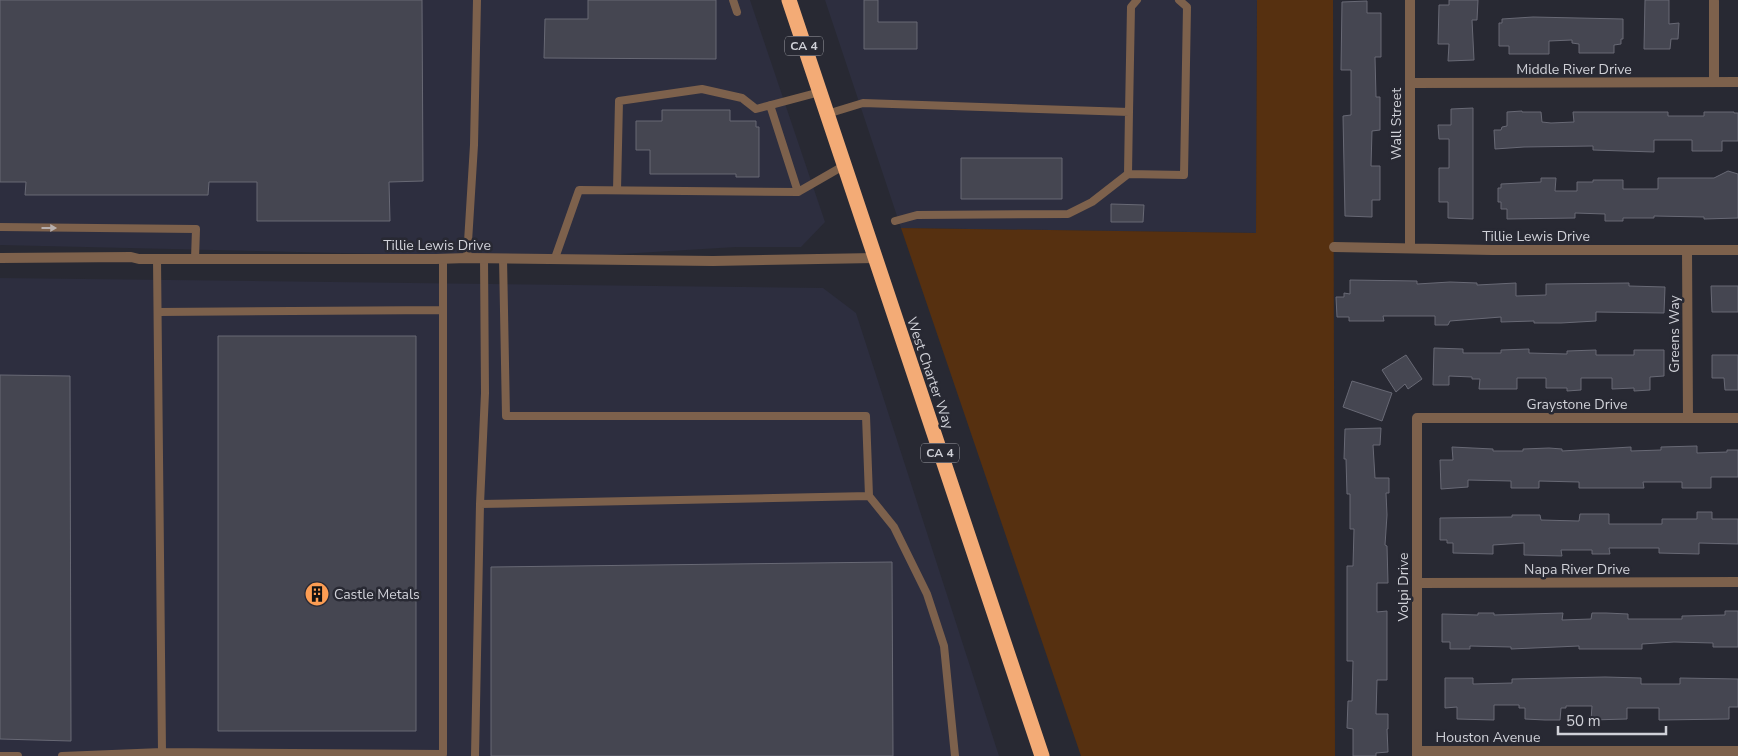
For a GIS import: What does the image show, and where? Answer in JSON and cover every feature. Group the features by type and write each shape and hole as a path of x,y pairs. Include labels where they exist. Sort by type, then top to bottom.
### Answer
{"highway":[{"name":"West Charter Way","path":"789,0 1042,756"}],"street":[{"name":"Wall Street","path":"1410,0 1410,247"},
{"path":"1714,1 1714,82"},
{"name":"Middle River Drive","path":"1410,83 1738,82"},
{"name":"Tillie Lewis Drive","path":"1334,247 1492,250 1738,250"},
{"name":"Greens Way","path":"1687,250 1688,418"},
{"name":"Tillie Lewis Drive","path":"0,258 555,258 712,261 874,258"},
{"name":"Graystone Drive","path":"1416,418 1738,418"},
{"name":"Volpi Drive","path":"1416,418 1417,753"},
{"name":"Napa River Drive","path":"1417,583 1738,582"},
{"name":"Houston Avenue","path":"1417,753 1668,753 1738,750"}],"lane":[{"path":"467,258 474,145 477,0"},
{"path":"733,0 738,12"},
{"path":"1128,174 1131,6 1137,0"},
{"path":"895,221 916,215 1068,214 1092,202 1128,174 1184,175 1187,6 1179,0"},
{"path":"617,190 619,101 702,89 742,98 756,109 820,92"},
{"path":"827,114 863,103 1129,112"},
{"path":"770,106 798,192"},
{"path":"555,258 578,190 798,192 845,165"},
{"path":"0,228 196,229 195,259"},
{"path":"475,756 484,392 484,258"},
{"path":"504,258 506,416 866,416 869,496 894,527 927,594 944,646 955,756"},
{"path":"157,259 162,752"},
{"path":"62,756 162,752 443,754 443,259"},
{"path":"158,312 443,310"},
{"path":"480,504 869,496"},
{"path":"0,756 18,756"}],"shaded area":[{"path":"0,0 750,0 825,222 801,247 736,247 555,258 0,245"},
{"path":"825,0 1257,0 1256,233 901,228"},
{"path":"1257,0 1333,0 1335,756 1081,756 901,228 1256,233"},
{"path":"0,278 823,288 856,313 999,756 0,756"}],"building":[{"path":"0,0 422,0 423,181 389,182 390,221 257,221 257,182 209,182 208,195 25,195 26,182 0,182"},
{"path":"588,0 716,0 716,59 544,58 545,19 588,19"},
{"path":"864,0 878,0 878,22 917,22 917,49 864,49"},
{"path":"1449,0 1478,0 1477,20 1472,20 1474,60 1448,61 1449,44 1438,44 1439,5 1449,5"},
{"path":"1645,0 1669,0 1669,24 1679,23 1678,39 1671,39 1670,49 1644,49"},
{"path":"1367,1 1367,13 1381,13 1381,57 1375,57 1376,97 1380,97 1380,130 1372,131 1371,166 1380,166 1380,200 1372,200 1372,217 1345,216 1343,116 1351,115 1351,70 1341,70 1342,2"},
{"path":"1533,17 1623,19 1623,39 1621,39 1621,44 1614,45 1614,53 1579,53 1579,44 1572,43 1572,40 1549,41 1549,54 1509,54 1509,46 1499,46 1499,23 1502,23 1502,19"},
{"path":"1473,108 1473,219 1448,218 1448,202 1439,202 1439,168 1449,168 1449,139 1439,139 1438,125 1451,125 1451,109"},
{"path":"662,110 730,110 730,121 756,121 756,127 759,127 759,177 736,177 736,174 650,174 650,150 636,150 636,121 662,121"},
{"path":"1507,112 1541,112 1542,122 1551,123 1574,122 1573,112 1668,112 1668,116 1704,116 1704,112 1734,112 1738,113 1738,141 1722,141 1722,151 1692,151 1692,140 1654,140 1654,152 1593,150 1593,146 1495,149 1494,130 1501,130 1502,127 1507,126"},
{"path":"961,158 1062,158 1062,199 961,199"},
{"path":"1728,171 1738,174 1738,218 1704,219 1704,217 1654,216 1654,218 1623,218 1623,221 1605,221 1605,214 1575,213 1575,218 1507,219 1507,209 1501,209 1501,202 1498,202 1498,188 1501,188 1501,184 1541,182 1541,178 1556,178 1555,191 1577,191 1577,182 1593,182 1593,180 1623,180 1623,189 1658,189 1658,178 1714,178"},
{"path":"1111,204 1144,205 1143,222 1111,222"},
{"path":"1350,280 1417,281 1417,284 1450,282 1477,283 1477,285 1516,283 1516,296 1546,295 1546,284 1629,283 1629,286 1665,287 1664,313 1596,312 1596,321 1561,323 1534,323 1534,321 1501,322 1501,317 1450,321 1448,325 1435,325 1435,316 1383,316 1384,321 1349,321 1349,317 1337,317 1336,297 1344,297 1344,293 1350,294"},
{"path":"1711,286 1738,286 1738,312 1712,312"},
{"name":"Castle Metals","path":"218,336 416,336 416,731 218,731"},
{"path":"1434,348 1463,349 1463,353 1501,353 1501,350 1529,349 1529,353 1567,354 1567,351 1596,350 1596,355 1634,355 1634,350 1664,350 1664,376 1650,377 1650,390 1634,391 1634,388 1612,389 1612,378 1581,378 1581,390 1567,391 1567,388 1546,388 1546,378 1517,378 1517,389 1479,389 1480,379 1472,379 1472,377 1449,376 1449,385 1433,385"},
{"path":"1406,355 1422,379 1408,389 1405,384 1396,392 1382,370"},
{"path":"1712,355 1738,355 1738,390 1725,390 1724,378 1712,378"},
{"path":"0,375 70,376 71,741 0,739"},
{"path":"1352,381 1392,393 1382,421 1343,407"},
{"path":"1381,428 1380,445 1373,445 1375,478 1389,478 1389,493 1386,493 1385,545 1387,546 1388,583 1377,583 1377,612 1387,611 1387,680 1377,680 1376,714 1388,714 1388,752 1376,753 1376,756 1353,756 1353,729 1347,728 1348,701 1352,701 1353,661 1347,661 1347,566 1353,566 1354,529 1350,529 1350,494 1347,494 1346,459 1344,459 1345,429"},
{"path":"1697,446 1697,453 1738,450 1738,477 1711,477 1711,488 1682,488 1682,482 1643,482 1644,488 1579,488 1579,482 1539,481 1539,488 1511,488 1511,481 1468,480 1468,487 1441,489 1440,460 1453,460 1452,447 1493,449 1493,451 1523,451 1523,449 1549,448 1562,449 1562,451 1631,447 1631,451 1661,450 1661,447"},
{"path":"1697,512 1712,512 1712,519 1738,519 1738,544 1699,543 1699,554 1659,553 1659,548 1609,548 1610,554 1592,554 1592,550 1561,550 1562,556 1524,555 1524,543 1493,545 1493,554 1453,553 1453,543 1447,543 1447,540 1440,540 1440,518 1540,515 1541,520 1579,521 1580,514 1609,514 1609,524 1662,524 1662,519 1697,519"},
{"path":"892,562 893,756 491,756 491,567"},
{"path":"1725,611 1738,611 1738,647 1713,647 1713,643 1674,642 1642,644 1642,649 1579,649 1579,646 1511,649 1511,647 1470,646 1470,649 1450,649 1450,642 1442,642 1442,614 1563,613 1562,620 1591,619 1592,613 1606,613 1628,614 1628,619 1682,619 1682,616 1725,615"},
{"path":"1445,678 1473,678 1473,684 1512,683 1512,679 1641,678 1641,684 1680,684 1680,678 1738,679 1738,707 1729,707 1729,719 1659,720 1659,708 1627,708 1627,719 1591,720 1592,706 1566,706 1566,708 1561,708 1560,720 1545,720 1525,719 1525,708 1519,708 1519,705 1494,705 1494,720 1457,719 1457,707 1445,708"}],"place":[{"name":"Castle Metals","path":"317,594"}]}
